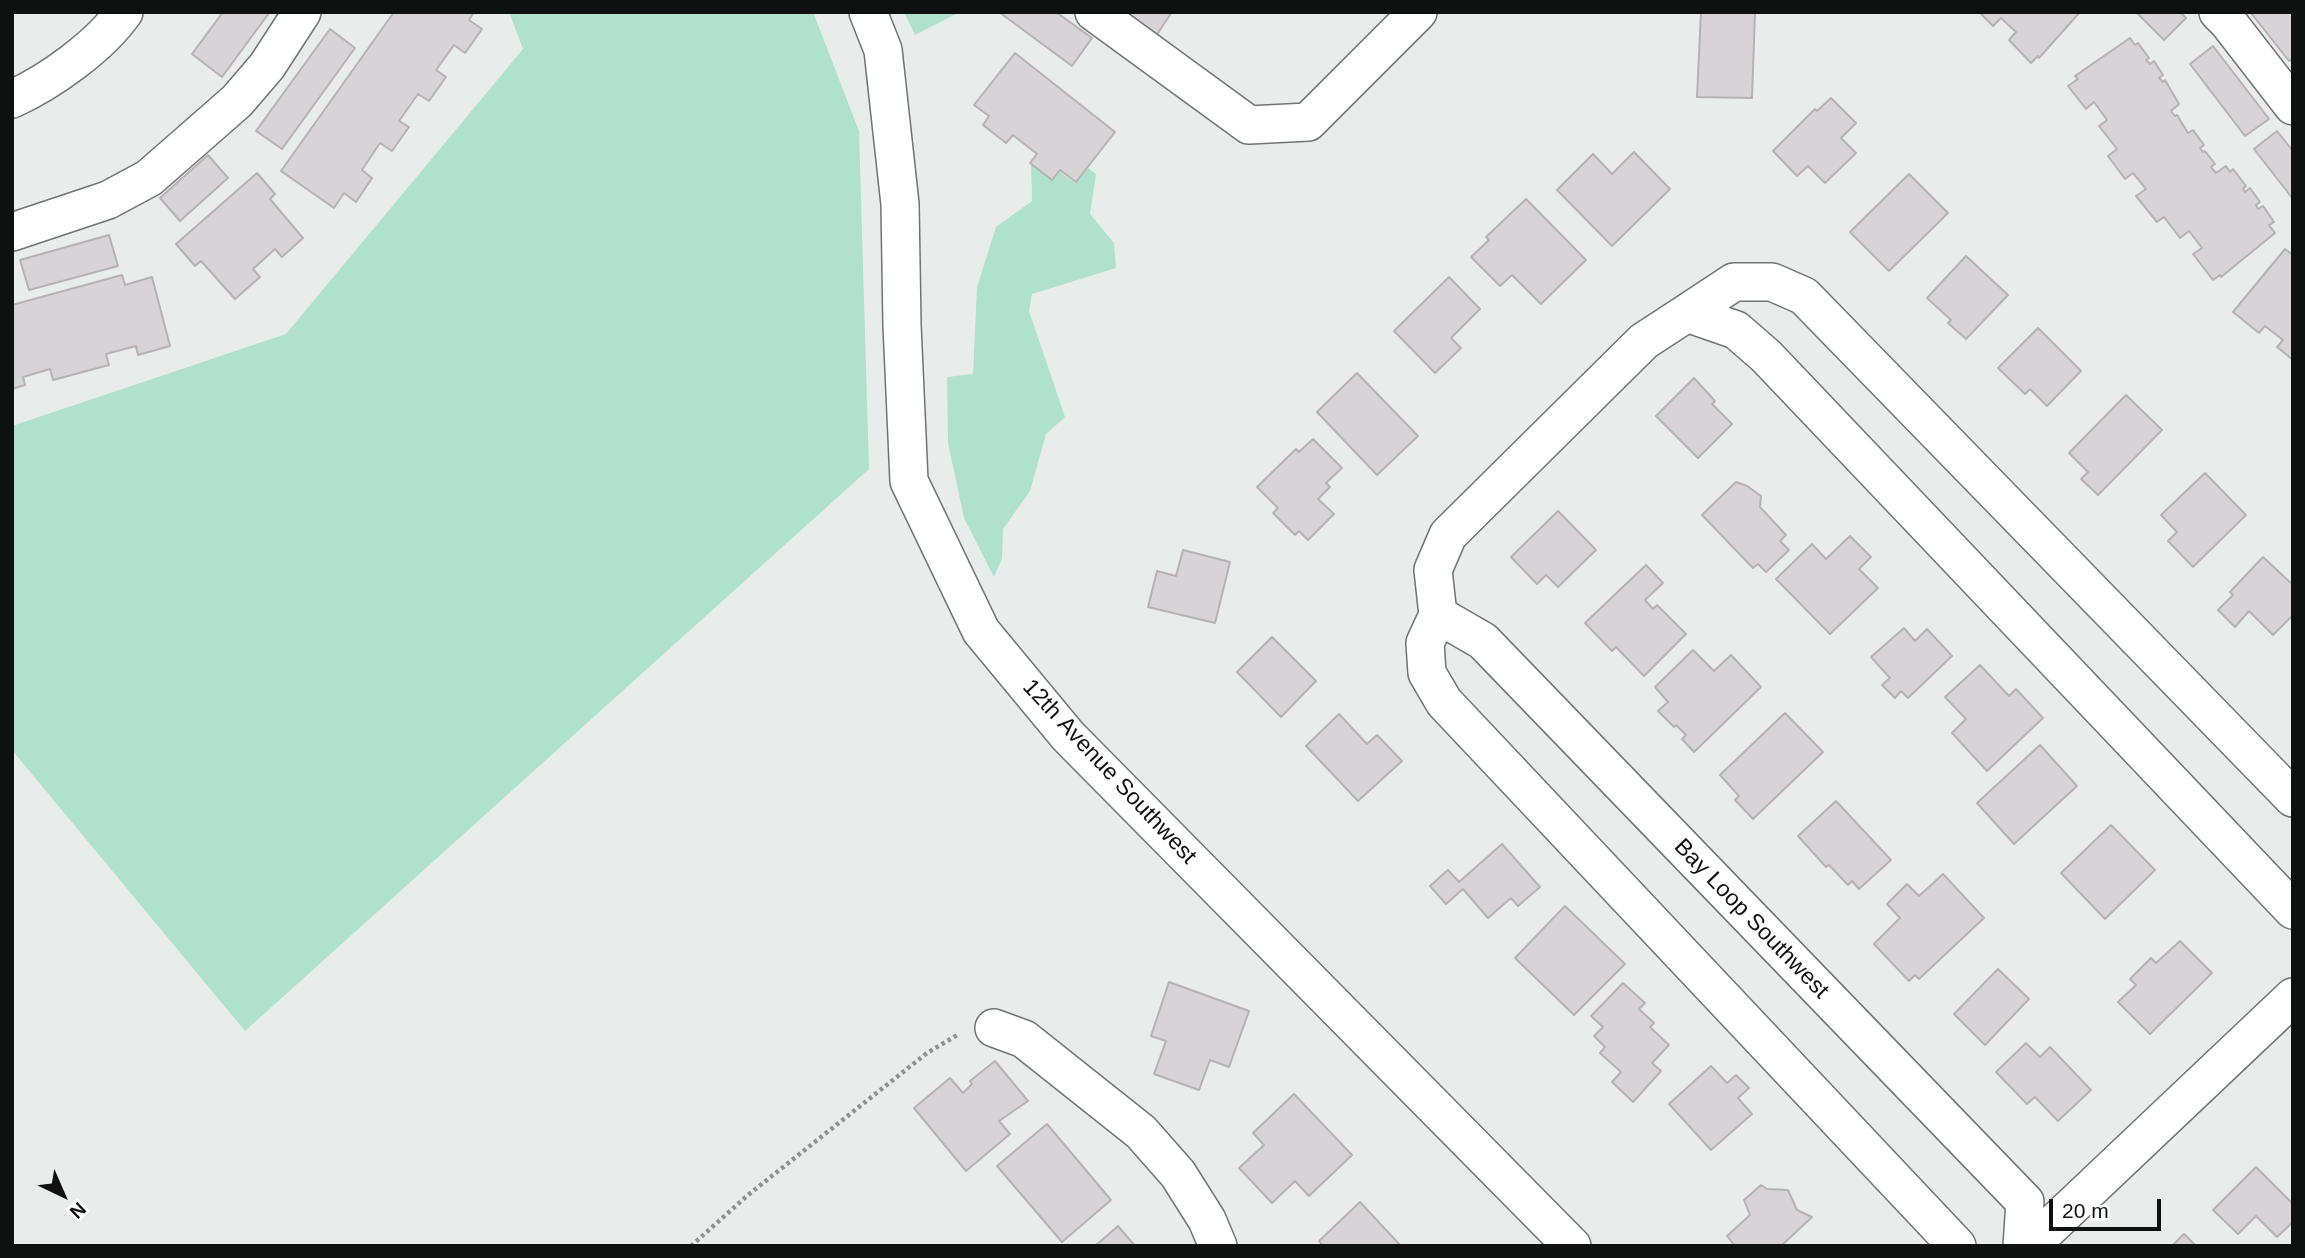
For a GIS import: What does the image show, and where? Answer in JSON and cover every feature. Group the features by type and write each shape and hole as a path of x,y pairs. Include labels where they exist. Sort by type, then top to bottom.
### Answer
{"street":[{"path":"12,99 38,87 111,30 124,12"},
{"path":"12,232 108,200 149,178 237,101 267,66 302,12"},
{"name":"12th Avenue Southwest","path":"868,12 883,50 900,204 901,325 909,481 981,631 1068,736 1572,1246"},
{"path":"1094,12 1249,125 1308,122 1418,12"},
{"path":"2218,12 2293,106"},
{"path":"1957,1246 1444,702 1427,673 1425,643 1438,615 1433,570 1448,535 1644,341 1734,282 1772,282 1804,296 2293,798"},
{"path":"1687,313 1736,330 1766,356 2293,910"},
{"name":"Bay Loop Southwest","path":"1438,615 1483,641 2025,1202 2022,1246"},
{"path":"2030,1246 2293,997"},
{"path":"994,1028 1024,1039 1141,1132 1178,1174 1207,1220 1218,1246"}],"path":[{"path":"691,1246 748,1195 927,1053 964,1031 994,1028"}],"green space":[{"path":"509,12 813,12 859,131 869,469 245,1031 12,750 12,426 286,334 523,49"},
{"path":"904,12 960,12 915,35"},
{"path":"1031,164 1052,180 1060,172 1075,183 1088,168 1096,174 1090,214 1114,243 1116,268 1032,294 1029,311 1065,417 1046,434 1030,491 1003,529 1002,558 994,577 964,518 948,443 947,377 973,374 977,287 996,227 1032,201"}],"building":[{"path":"223,12 269,13 222,77 192,54"},
{"path":"394,12 474,12 469,20 482,29 465,53 454,45 436,70 446,77 429,101 418,94 399,121 409,127 392,151 380,143 362,170 372,178 356,202 344,193 334,208 281,171"},
{"path":"999,12 1056,12 1092,38 1072,66"},
{"path":"1121,12 1172,12 1156,36"},
{"path":"1701,12 1755,12 1752,98 1697,97"},
{"path":"1979,12 2080,12 2039,58 2038,56 2031,63 2009,40 2016,32 2001,18 1993,26"},
{"path":"2136,12 2180,12 2186,18 2164,40"},
{"path":"2290,12 2293,16 2293,59 2289,61 2251,13"},
{"path":"330,29 355,48 282,149 256,131"},
{"path":"2130,38 2135,45 2138,43 2149,58 2146,60 2150,64 2154,61 2163,75 2159,78 2163,82 2165,80 2179,104 2171,111 2177,115 2188,133 2193,130 2204,145 2200,148 2215,164 2211,167 2216,173 2226,166 2230,172 2233,169 2246,186 2243,189 2245,192 2250,188 2260,202 2256,205 2258,209 2263,206 2274,222 2269,225 2275,233 2221,277 2220,275 2213,280 2193,254 2202,248 2189,231 2180,238 2164,217 2157,222 2136,196 2146,189 2133,173 2125,179 2108,156 2117,149 2099,126 2107,120 2094,102 2086,109 2068,86 2078,79 2075,76"},
{"path":"2213,46 2269,119 2245,136 2190,64"},
{"path":"1015,53 1115,132 1076,182 1060,170 1052,180 1030,163 1037,154 1013,135 1006,143 983,125 989,116 974,105"},
{"path":"1831,98 1856,123 1841,138 1856,153 1825,183 1808,166 1797,176 1773,151 1815,109 1817,111"},
{"path":"2277,131 2293,151 2293,199 2254,149"},
{"path":"1634,152 1670,189 1612,246 1557,190 1593,154 1612,174"},
{"path":"208,155 228,178 180,221 160,198"},
{"path":"257,173 275,194 270,199 303,238 282,257 275,249 253,269 260,277 235,299 201,261 195,266 176,244"},
{"path":"1909,174 1948,213 1889,271 1850,232"},
{"path":"1526,199 1586,260 1541,304 1512,275 1500,286 1471,257 1489,240 1486,237"},
{"path":"109,235 118,266 29,290 20,260"},
{"path":"2285,249 2293,255 2293,360 2277,347 2283,340 2265,326 2259,333 2233,312"},
{"path":"1966,256 2008,295 1966,339 1948,323 1951,320 1927,298"},
{"path":"122,275 125,285 152,277 170,346 138,355 136,346 106,354 109,365 53,380 50,369 23,377 25,385 12,389 12,305"},
{"path":"1449,277 1480,309 1451,338 1461,348 1435,373 1394,331"},
{"path":"2038,328 2081,371 2047,406 2030,389 2025,394 1998,368"},
{"path":"1357,373 1418,436 1377,475 1317,412"},
{"path":"1694,378 1715,401 1712,404 1732,424 1698,458 1656,416"},
{"path":"2126,395 2162,430 2098,495 2081,479 2088,472 2069,453"},
{"path":"1313,439 1342,468 1326,483 1330,487 1318,499 1334,514 1308,540 1299,531 1295,535 1273,513 1278,508 1257,487 1296,449 1299,452"},
{"path":"2205,473 2246,515 2193,567 2168,541 2177,532 2161,515"},
{"path":"1736,482 1761,496 1760,507 1786,535 1780,541 1789,550 1766,572 1758,564 1753,568 1702,515"},
{"path":"1558,511 1596,550 1558,587 1546,575 1537,584 1511,557"},
{"path":"1850,536 1871,557 1859,569 1878,588 1830,634 1776,579 1812,544 1826,559"},
{"path":"1183,550 1230,562 1215,623 1148,607 1157,571 1176,576"},
{"path":"2263,557 2293,585 2293,615 2273,635 2249,611 2235,627 2218,610 2233,595 2230,592"},
{"path":"1646,565 1663,583 1645,600 1653,609 1657,605 1686,634 1644,676 1616,647 1612,651 1585,623"},
{"path":"1904,628 1915,641 1927,629 1952,656 1908,698 1901,691 1895,698 1882,685 1890,678 1871,657"},
{"path":"1272,637 1316,681 1281,717 1237,672"},
{"path":"1693,650 1714,671 1731,655 1761,687 1694,752 1682,739 1686,735 1658,711 1668,702 1655,687"},
{"path":"1980,665 2009,696 2016,689 2043,718 1987,771 1952,733 1966,719 1945,697"},
{"path":"1785,713 1823,752 1753,819 1735,800 1739,796 1720,775"},
{"path":"1339,714 1367,744 1377,735 1402,761 1358,801 1306,746"},
{"path":"2040,745 2077,786 2014,844 1977,803"},
{"path":"1836,801 1891,860 1859,889 1852,881 1848,885 1829,865 1826,867 1798,836"},
{"path":"2111,825 2155,870 2105,919 2061,873"},
{"path":"1502,844 1540,887 1518,906 1511,898 1488,918 1463,889 1446,904 1430,886 1448,870 1459,882"},
{"path":"1943,874 1984,918 1919,979 1915,975 1909,981 1874,944 1900,918 1887,904 1907,884 1919,896"},
{"path":"1565,906 1625,964 1574,1015 1515,958"},
{"path":"2180,941 2212,973 2150,1034 2118,1002 2136,985 2130,979 2151,958 2156,963"},
{"path":"1998,969 2029,999 1985,1045 1954,1014"},
{"path":"1169,982 1249,1011 1229,1067 1210,1060 1199,1090 1154,1074 1166,1041 1151,1036"},
{"path":"1623,983 1645,1003 1639,1009 1654,1023 1650,1027 1669,1045 1652,1063 1661,1071 1633,1102 1612,1082 1621,1072 1600,1053 1605,1047 1594,1036 1603,1027 1591,1016"},
{"path":"2026,1043 2040,1057 2050,1047 2091,1090 2058,1121 2035,1097 2027,1104 1996,1072"},
{"path":"995,1061 1028,1101 999,1121 1010,1134 966,1171 914,1108 950,1078 963,1093 972,1084 970,1081"},
{"path":"1711,1066 1727,1083 1736,1075 1749,1088 1738,1098 1752,1114 1711,1150 1669,1104"},
{"path":"1294,1094 1352,1155 1309,1196 1295,1181 1272,1203 1239,1168 1264,1145 1253,1133"},
{"path":"1047,1124 1111,1200 1062,1242 997,1166"},
{"path":"2256,1167 2293,1204 2293,1222 2277,1237 2256,1216 2238,1234 2213,1210"},
{"path":"1761,1185 1767,1189 1788,1190 1797,1210 1812,1217 1781,1246 1735,1246 1727,1236 1750,1215 1744,1200"},
{"path":"1360,1202 1401,1246 1323,1246 1319,1241"},
{"path":"1118,1226 1135,1246 1095,1246"},
{"path":"2184,1234 2196,1246 2172,1246"}]}
